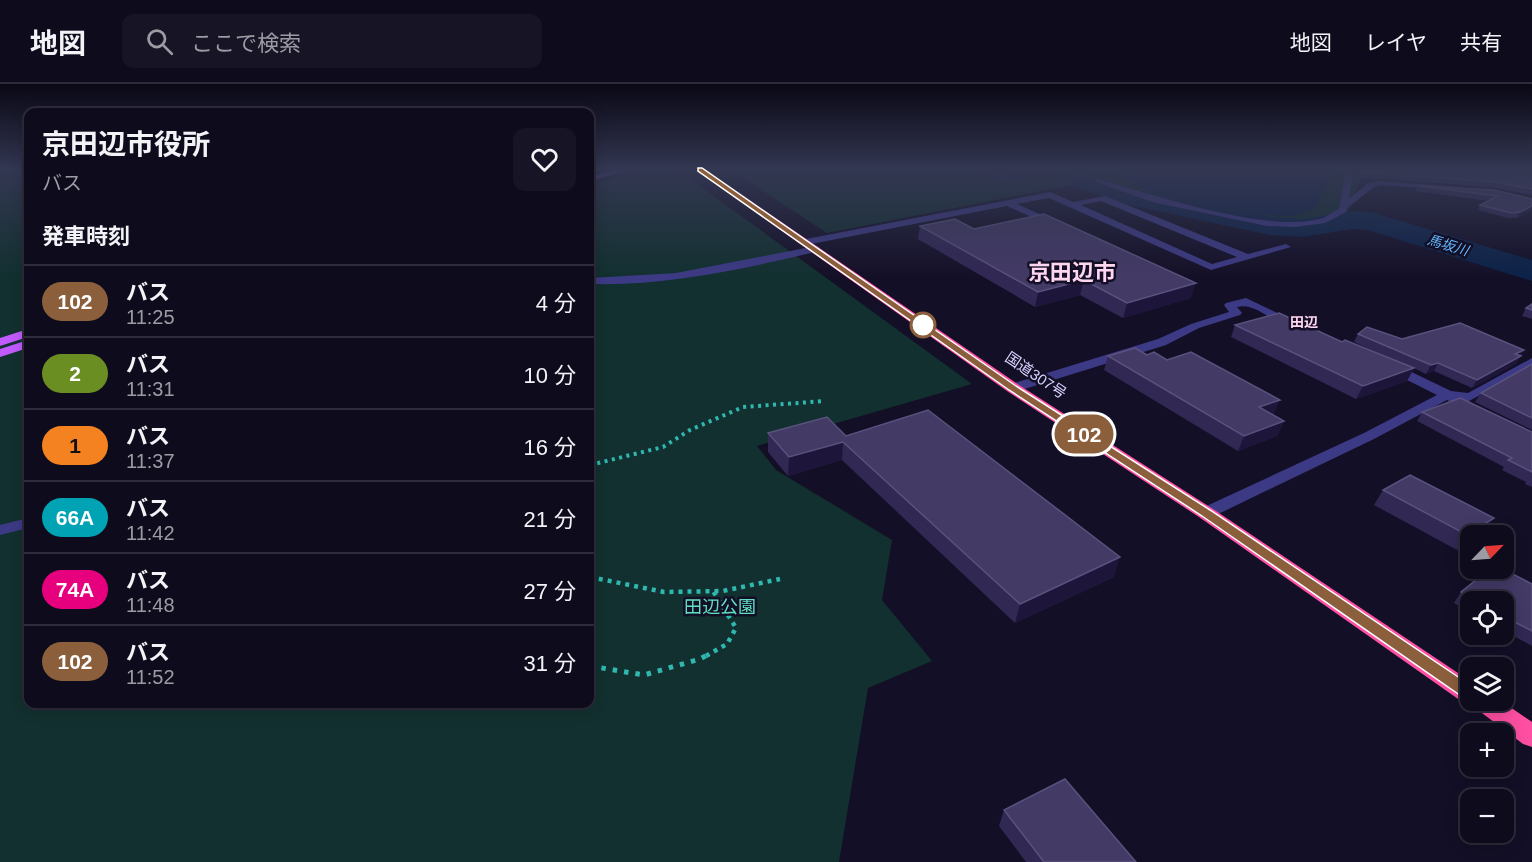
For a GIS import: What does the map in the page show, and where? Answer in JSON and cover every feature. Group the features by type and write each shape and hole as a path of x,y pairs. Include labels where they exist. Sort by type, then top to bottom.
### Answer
{"highway":[{"name":"国道307号","path":"753,206 1013,388 1206,513 1460,687"},
{"path":"1496,711 1532,736"}],"main road":[{"path":"0,342 24,334"},
{"path":"0,353 24,345"}],"street":[{"path":"594,281 645,281 684,276 993,206"},
{"path":"1015,206 1062,228"},
{"path":"1074,206 1211,267 1286,247"},
{"path":"1122,206 1246,257"},
{"path":"1186,206 1268,223 1295,224 1325,220 1344,210 1344,206"},
{"path":"1013,388 1162,342 1195,326 1236,313 1230,305 1246,301 1299,326"},
{"path":"1206,513 1369,436 1446,395 1470,397 1532,362"},
{"path":"1386,365 1430,383 1446,395 1484,414"},
{"path":"0,530 24,524"}],"path":[{"path":"594,464 663,447 690,429 743,407 825,401"},
{"path":"594,578 664,592 713,591 780,579"},
{"path":"594,667 644,675 700,659 727,644 736,628 713,591"}],"green space":[{"name":"田辺公園","path":"0,206 24,206 24,708 594,708 594,206 728,206 972,384 757,446 776,470 892,540 882,600 932,661 868,688 839,862 0,862"},
{"path":"786,206 963,206 827,233"},
{"path":"1181,206 1351,206 1346,214 1328,222 1299,226 1267,224"}],"water":[{"path":"1219,206 1316,206 1315,209 1294,216 1263,215"}],"building":[{"path":"1485,206 1531,206 1520,212 1511,213"},
{"path":"1044,214 1196,283 1127,303 1084,280 1038,292 920,226 955,219 974,229"},
{"path":"1279,313 1342,342 1345,340 1414,368 1363,386 1235,325"},
{"path":"1460,323 1524,350 1515,354 1521,356 1477,380 1438,363 1431,365 1358,334 1367,327 1402,339"},
{"path":"1135,348 1147,355 1154,352 1167,360 1191,352 1280,400 1259,407 1284,421 1244,436 1108,356"},
{"path":"1532,364 1532,418 1481,393"},
{"path":"1460,398 1532,432 1532,472 1508,460 1512,458 1422,412"},
{"path":"928,410 1120,557 1020,604 843,442 789,457 768,433 827,417 846,436"},
{"path":"1410,475 1494,518 1483,525 1460,525 1460,531 1383,490"},
{"path":"1514,575 1532,584 1532,631 1514,622 1514,591 1462,591 1477,579 1514,579"},
{"path":"1065,779 1136,862 1044,862 1004,810"}],"waterway":[{"name":"馬坂川","path":"1174,206 1270,226 1303,228 1352,220 1371,221 1532,271"}],"bus line":[{"name":"102","path":"753,206 1013,388 1206,513 1460,687"}],"district":[{"name":"京田辺市","path":"1072,272"},
{"name":"田辺","path":"1304,322"}]}
